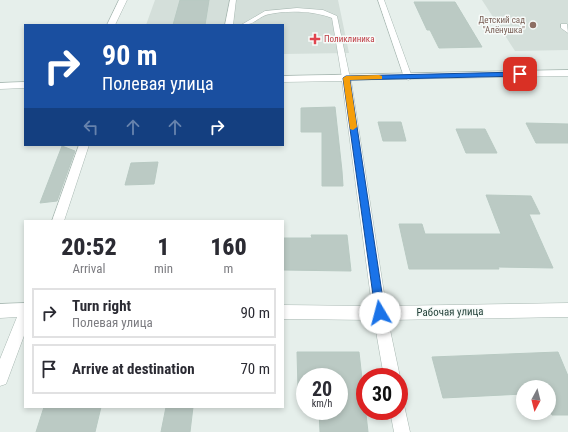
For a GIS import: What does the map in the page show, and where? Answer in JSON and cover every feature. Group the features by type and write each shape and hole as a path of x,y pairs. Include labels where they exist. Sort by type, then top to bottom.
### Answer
{"street":[{"path":"111,24 123,0"},
{"path":"284,79 568,73"},
{"path":"346,78 380,313 390,368"},
{"path":"0,86 24,85"},
{"path":"58,220 84,146"},
{"path":"0,311 24,310"},
{"name":"Рабочая улица","path":"284,312 380,313 568,310"},
{"path":"0,378 24,318"},
{"path":"400,420 402,432"}],"lane":[{"path":"229,24 232,0"},
{"path":"381,0 408,77"},
{"path":"246,24 267,12 297,7 323,12 335,17 346,78"}],"shaded area":[{"name":"Поликлиника","path":"155,0 338,0 349,53 284,54 284,24 146,24"},
{"name":"Детский сад \"Алёнушка\"","path":"482,0 568,0 568,50 515,51"}],"building":[{"path":"180,0 209,0 205,24 173,24"},
{"path":"414,2 455,2 482,47 439,48 430,30 427,30"},
{"path":"335,107 343,186 322,186 322,132 301,132 301,108"},
{"path":"378,122 401,122 406,141 383,141"},
{"path":"526,123 568,124 568,143 536,143"},
{"path":"456,129 485,129 497,153 466,153"},
{"path":"62,146 75,151 57,201 40,203"},
{"path":"158,162 154,184 125,185 131,163"},
{"path":"486,195 531,196 540,214 529,214 553,268 498,267 499,269 409,269 399,224 422,224 425,234 501,234"},
{"path":"311,235 347,235 351,271 284,270 284,238 312,238"},
{"path":"297,352 359,352 361,368 356,368 356,420 367,420 368,432 320,432 319,420 348,420 348,368 297,368"},
{"path":"558,352 568,376 568,415 556,415 556,380 516,380 516,394 443,398 432,357"},
{"path":"44,408 101,408 95,432 36,432"},
{"path":"166,408 193,408 190,432 161,432"}],"slow traffic":[{"path":"353,127 346,78 379,77"}],"place":[{"name":"Детский сад \"Алёнушка\"","path":"533,25"},
{"name":"Поликлиника","path":"315,39"}],"route":[{"path":"380,313 346,78 520,74"}]}
